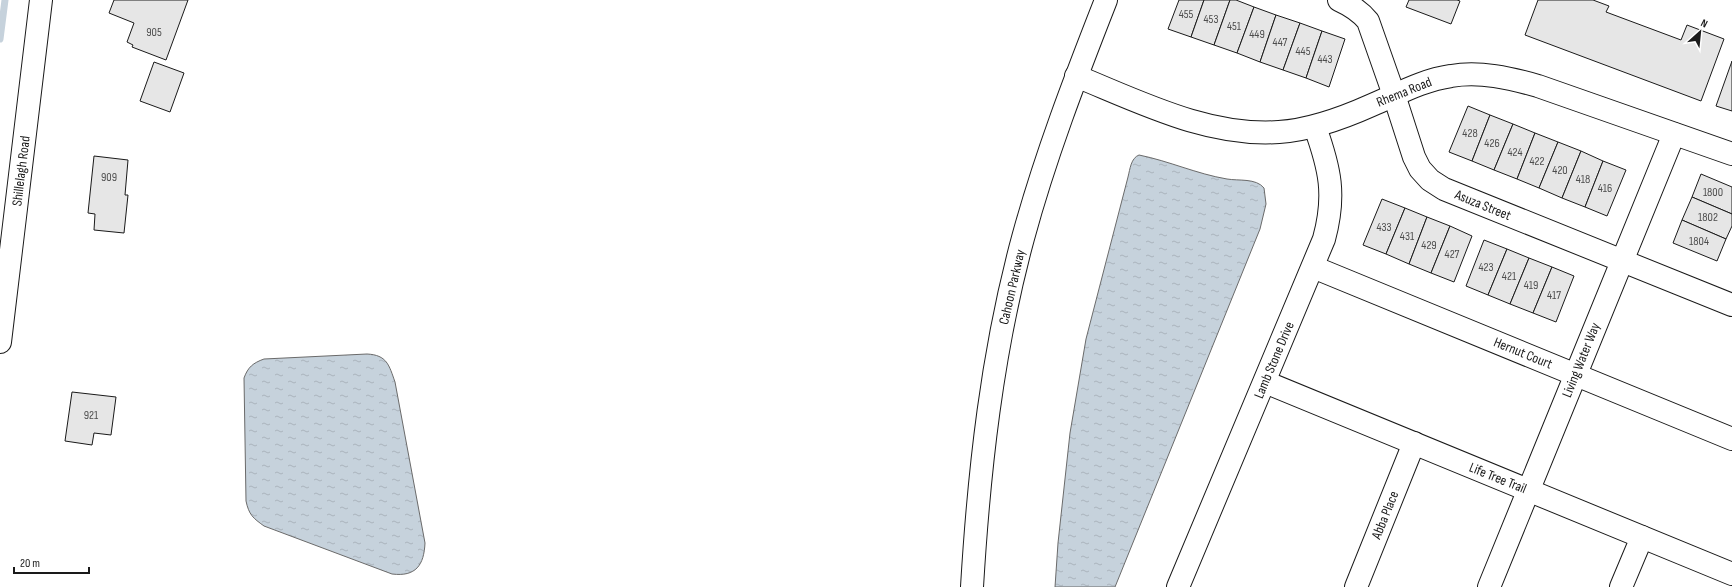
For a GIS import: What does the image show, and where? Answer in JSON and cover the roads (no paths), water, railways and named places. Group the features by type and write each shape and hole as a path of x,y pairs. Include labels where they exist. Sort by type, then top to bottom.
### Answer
{"street":[{"name":"Shillelagh Road","path":"0,342 41,0"},
{"name":"Cahoon Parkway","path":"972,587 976,516 986,425 1005,313 1022,239 1046,160 1076,76 1106,0"},
{"name":"Asuza Street","path":"1338,0 1350,5 1365,7 1368,21 1414,157 1420,169 1430,180 1444,189 1622,262 1732,305"},
{"name":"Rhema Road","path":"1076,76 1177,116 1214,127 1252,133 1280,132 1315,127 1370,106 1427,81 1452,75 1482,74 1511,78 1538,86 1732,154"},
{"name":"Lamb Stone Drive","path":"1178,587 1324,239 1329,219 1331,198 1329,175 1324,153 1315,127"},
{"name":"Living Water Way","path":"1489,587 1674,134"},
{"name":"Hernut Court","path":"1313,267 1732,439"},
{"name":"Life Tree Trail","path":"1265,382 1732,574"},
{"name":"Abba Place","path":"1356,587 1414,443"},
{"path":"1621,587 1642,537"}],"water":[{"path":"1139,155 1216,177 1252,181 1264,188 1266,204 1260,229 1115,587 1055,587 1058,543 1070,433 1086,339 1130,167 1136,156"},
{"path":"367,354 379,356 386,362 395,382 425,543 423,558 417,568 407,574 392,574 264,526 252,516 246,501 244,378 249,368 264,359"}],"waterway":[{"path":"0,39 5,0"}]}
